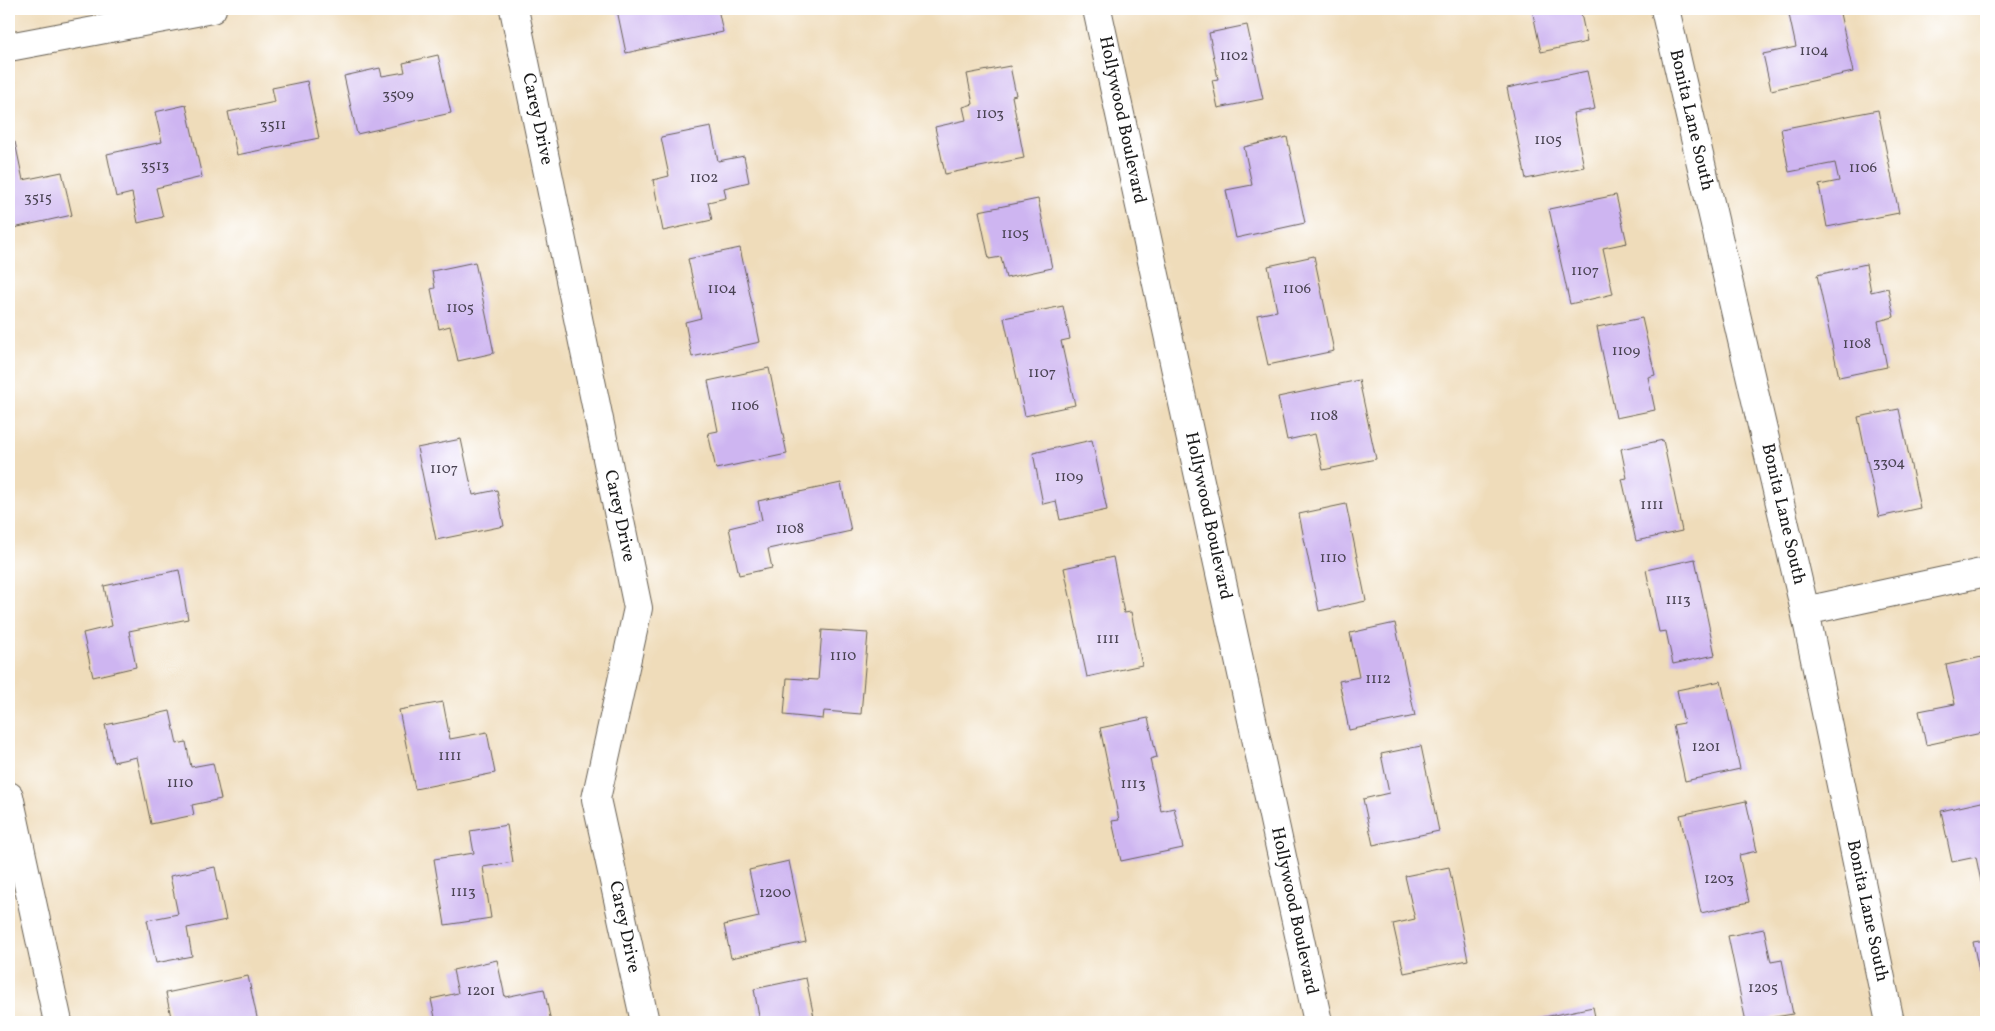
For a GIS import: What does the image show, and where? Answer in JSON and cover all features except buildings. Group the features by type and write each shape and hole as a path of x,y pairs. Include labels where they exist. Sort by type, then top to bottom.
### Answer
{"street":[{"path":"9,47 212,9"},
{"name":"Carey Drive","path":"514,9 638,608 596,799 645,1022"},
{"name":"Hollywood Boulevard","path":"1097,9 1318,1022"},
{"name":"Bonita Lane South","path":"1665,9 1805,611 1890,1022"},
{"path":"1805,611 1986,572"},
{"path":"9,796 58,1022"}]}
